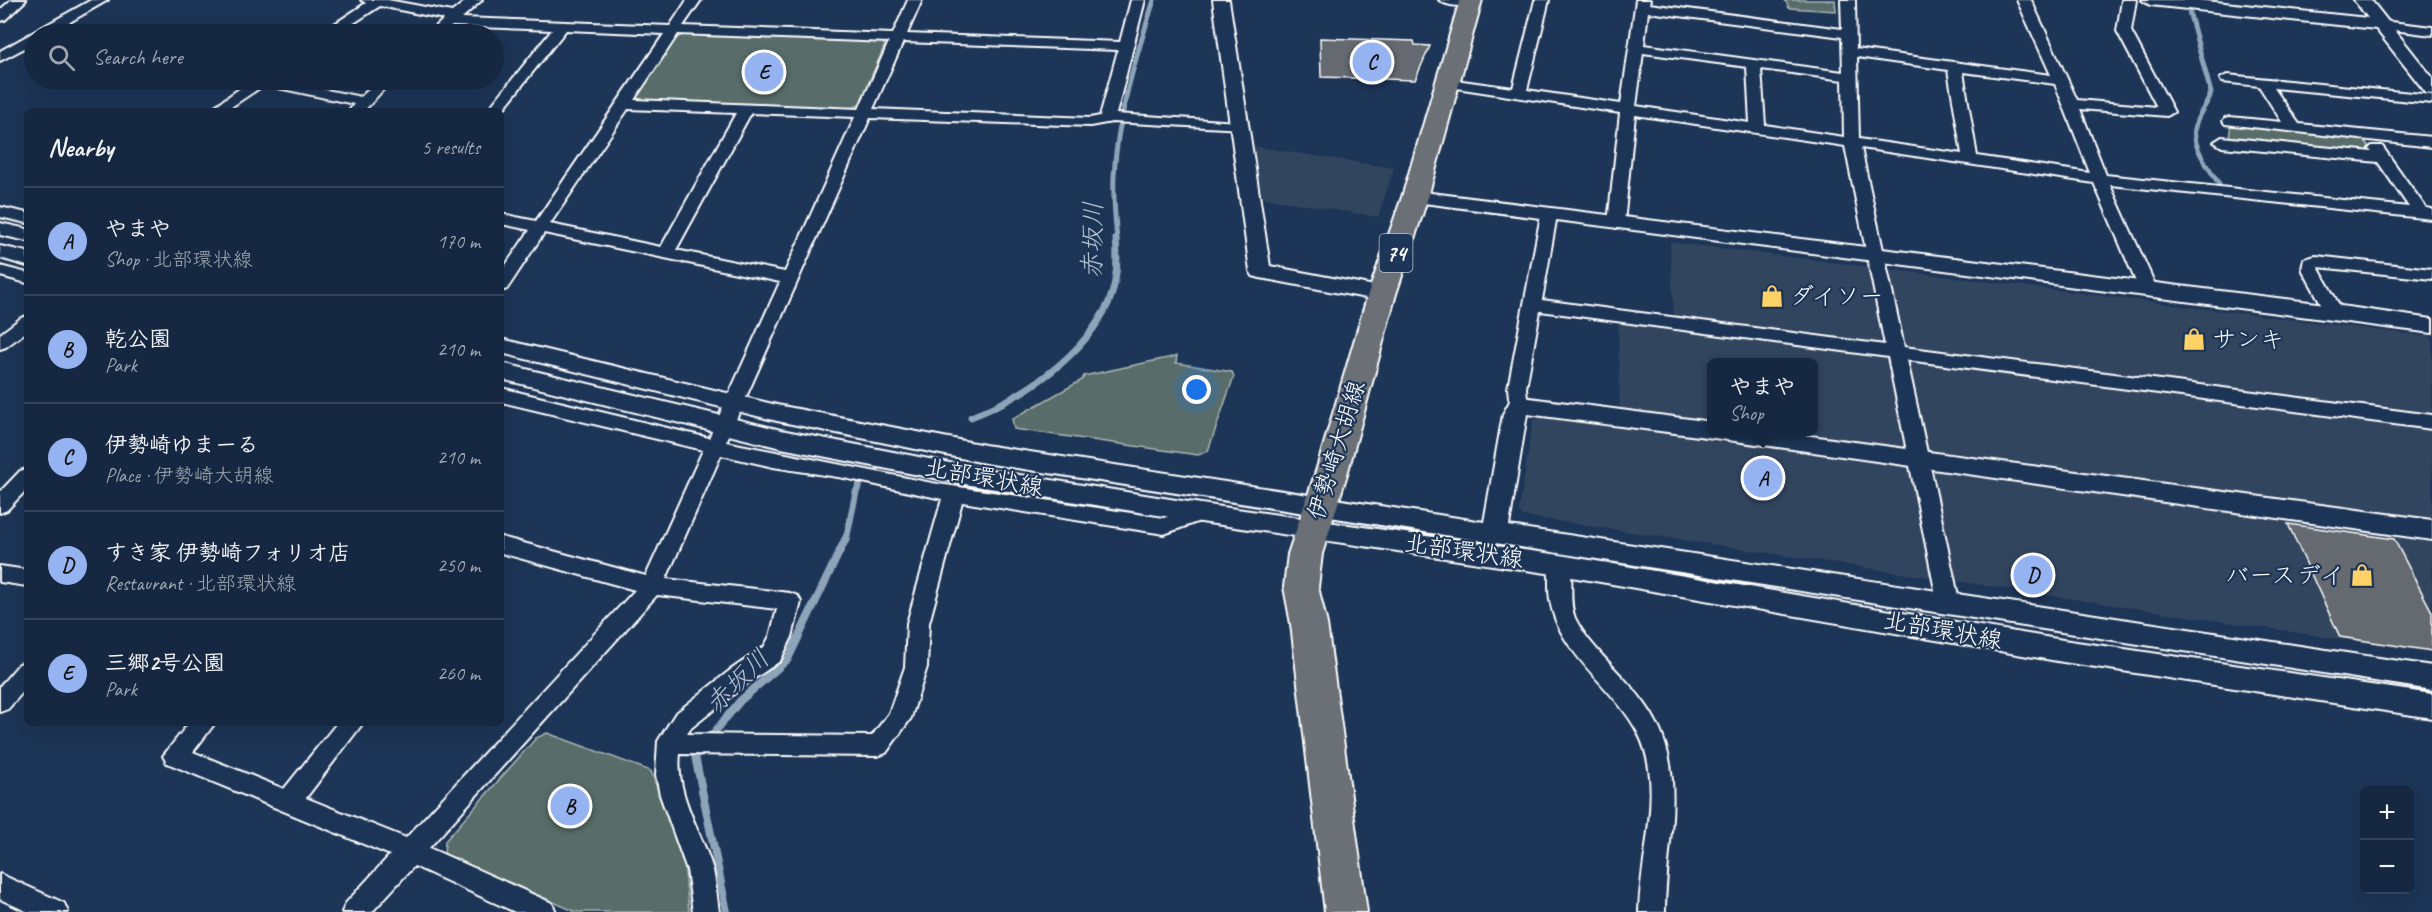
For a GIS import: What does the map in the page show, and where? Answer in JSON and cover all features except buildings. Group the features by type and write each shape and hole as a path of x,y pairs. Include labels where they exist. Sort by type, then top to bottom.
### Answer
{"main road":[{"name":"伊勢崎大胡線","path":"1351,911 1309,624 1301,587 1305,554 1382,294 1415,198 1448,83 1462,0"}],"street":[{"path":"0,17 19,0"},
{"path":"58,24 101,0"},
{"path":"447,24 475,0"},
{"path":"504,281 626,104 694,0"},
{"path":"356,912 652,586 866,114 915,0"},
{"path":"1107,118 1124,46 1138,0"},
{"path":"1221,0 1260,270 1382,294"},
{"path":"1519,92 1542,0"},
{"path":"1848,0 1852,142 1949,605"},
{"path":"2024,0 2071,104 2100,179 2148,289"},
{"path":"2071,104 2167,112 2124,31 2128,0"},
{"path":"2150,0 2215,5 2432,32"},
{"path":"2362,0 2432,89"},
{"path":"343,24 375,1 452,20 1124,46"},
{"path":"1616,223 1628,108 1643,3 1849,34"},
{"path":"496,108 562,26"},
{"path":"0,57 24,44"},
{"path":"1637,48 1850,77"},
{"path":"1850,52 2061,81"},
{"path":"1754,64 1758,127"},
{"path":"1954,67 1970,158"},
{"path":"2228,79 2432,99"},
{"path":"2264,82 2294,128"},
{"path":"1448,83 1970,158 2100,179 2427,214"},
{"path":"219,108 246,90"},
{"path":"299,90 361,106 376,90"},
{"path":"626,104 1090,122 1107,118 1238,126"},
{"path":"666,254 746,108"},
{"path":"2230,121 2432,142"},
{"path":"2367,135 2427,214"},
{"path":"2222,142 2383,158"},
{"path":"1415,198 2432,326"},
{"path":"1522,405 1518,398 1517,388 1549,215"},
{"path":"7,218 24,232"},
{"path":"504,220 791,278"},
{"path":"0,252 24,258"},
{"path":"2334,312 2310,269 2310,263 2316,261 2432,274"},
{"path":"0,271 24,277"},
{"path":"1534,305 2432,422"},
{"path":"0,344 24,324"},
{"name":"北部環状線","path":"504,347 725,425 847,429 1560,565 2063,651 2432,706"},
{"name":"北部環状線","path":"504,372 725,425 928,468 1201,513 1316,517 1495,532 1949,605 2432,678"},
{"path":"504,395 725,425 773,460 844,471 954,493 1164,526 1201,513"},
{"path":"1495,532 1515,414 1518,407 1522,405 1707,429"},
{"path":"1750,436 2432,530"},
{"path":"0,506 24,479"},
{"path":"670,741 689,745 878,746 898,718 916,667 918,623 954,493"},
{"path":"504,546 652,586 790,602 781,637 772,654 690,714 676,729 670,741 666,757 671,789 700,873 706,912"},
{"path":"1560,565 1560,602 1565,620 1638,713 1656,747 1662,776 1662,798 1652,912"},
{"path":"0,574 24,578"},
{"path":"0,702 24,674"},
{"path":"200,726 175,756 411,852 543,912"},
{"path":"288,803 349,726"},
{"path":"0,886 55,912"}],"shaded area":[{"path":"1252,146 1394,168 1378,217 1260,197"},
{"path":"1670,242 2432,337 2432,653 1523,516 1519,511 1533,420 1543,416 1620,426 1618,310 1674,317"}],"green space":[{"path":"1785,0 1835,0 1836,11 1789,8"},
{"path":"685,34 881,42 885,45 859,105 849,109 636,98 676,38"},
{"path":"2231,124 2356,137 2364,140 2371,149 2370,153 2229,138"},
{"path":"1177,356 1176,363 1232,372 1234,376 1208,451 1198,455 1014,429 1012,419 1082,380 1084,376"},
{"path":"547,733 651,771 684,863 689,912 576,912 444,854 445,841 536,738"}],"waterway":[{"name":"赤坂川","path":"1117,240 1114,184 1119,131 1134,65 1154,0"},
{"path":"2186,0 2211,93 2196,123 2195,139 2201,155 2219,184"},
{"name":"赤坂川","path":"971,417 1032,386 1068,357 1084,340 1098,322 1112,295 1116,271 1116,239"},
{"name":"赤坂川","path":"846,540 856,492 860,484"},
{"name":"赤坂川","path":"708,740 740,701 788,659 846,538"},
{"name":"赤坂川","path":"701,749 695,756 727,912"}],"place":[{"name":"伊勢崎ゆまーる","path":"1372,62"},
{"name":"三郷2号公園","path":"764,72"},
{"name":"ダイソー","path":"1772,296"},
{"name":"サンキ","path":"2194,339"},
{"name":"やまや","path":"1763,478"},
{"name":"すき家 伊勢崎フォリオ店","path":"2033,575"},
{"name":"バースデイ","path":"2362,575"},
{"name":"乾公園","path":"570,806"}]}
